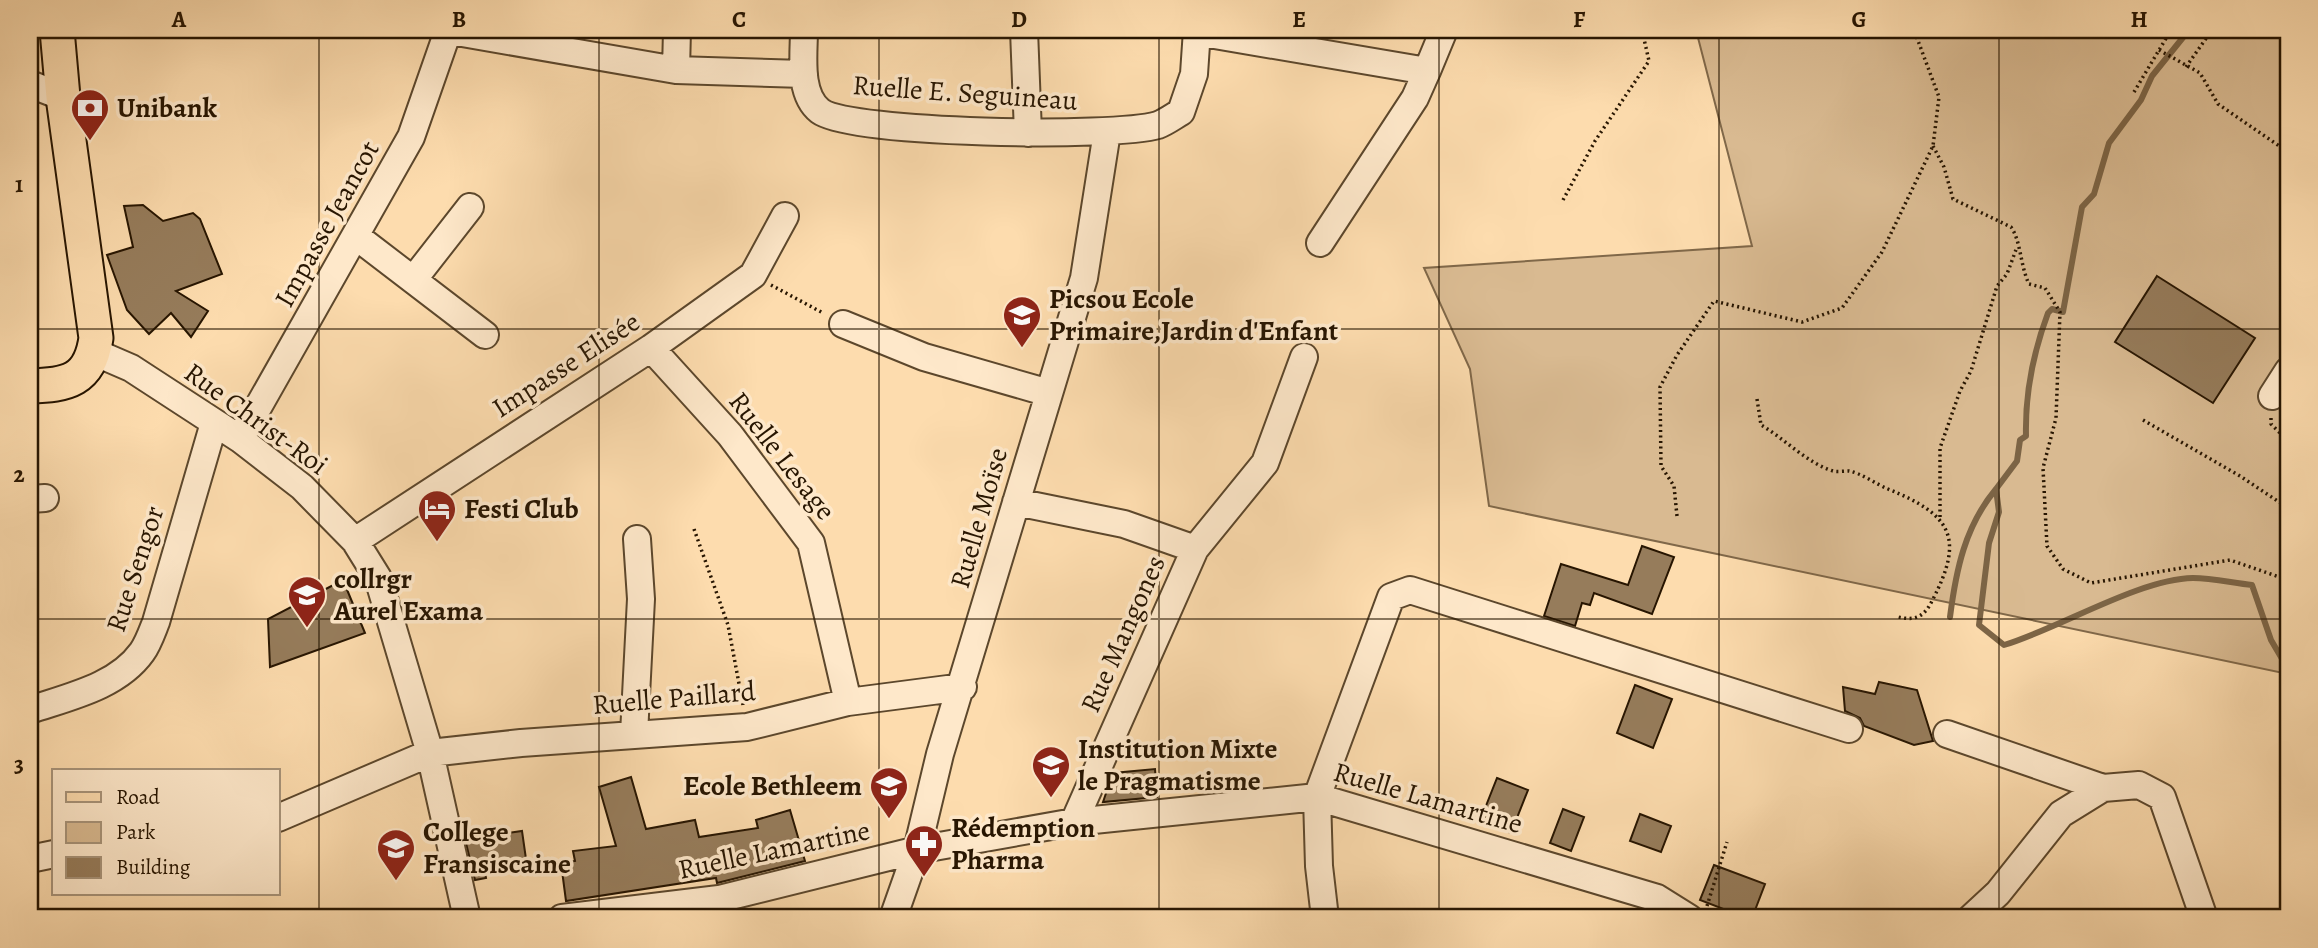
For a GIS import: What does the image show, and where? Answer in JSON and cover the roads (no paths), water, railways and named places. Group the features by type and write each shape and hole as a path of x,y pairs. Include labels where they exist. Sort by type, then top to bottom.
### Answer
{"main road":[{"path":"30,386 64,385 84,371 94,352 96,338 63,97 57,30"}],"street":[{"path":"446,30 676,70 804,74 804,30"},
{"name":"Impasse Jeancot","path":"240,439 357,237 411,137 446,30"},
{"path":"676,70 677,30"},
{"path":"1024,30 1028,133"},
{"path":"1320,243 1415,98 1444,30"},
{"path":"1197,31 1427,71"},
{"name":"Ruelle E. Seguineau","path":"804,74 810,99 820,111 871,124 1028,133 1107,132 1158,124 1181,112 1194,74 1197,31"},
{"path":"30,84 63,97"},
{"name":"Ruelle Moïse","path":"893,918 917,850 940,754 963,687 1084,278 1107,132"},
{"path":"413,280 470,207"},
{"name":"Impasse Elisée","path":"355,541 651,348 753,275 785,216"},
{"path":"357,237 485,335"},
{"path":"844,324 924,357 1049,393"},
{"name":"Ruelle Lesage","path":"651,348 730,435 811,543 848,702"},
{"name":"Rue Christ-Roi","path":"94,352 131,368 240,439 302,487 355,541 378,578 430,753 467,918"},
{"name":"Rue Mangones","path":"1074,822 1195,549 1265,463 1304,357"},
{"path":"2272,396 2288,371"},
{"name":"Rue Sengor","path":"30,710 77,695 122,674 143,651 156,622 214,423"},
{"name":"Rue Mangones","path":"1016,502 1124,524 1195,549"},
{"path":"634,734 641,599 637,539"},
{"path":"1325,918 1319,866 1317,797 1391,597 1410,590 1849,729"},
{"name":"Ruelle Paillard","path":"280,817 430,753 634,734 747,727 848,702 963,687"},
{"path":"1947,734 2103,788 2139,785 2162,797 2204,918"},
{"path":"1971,918 1997,893 2061,814 2103,788"},
{"name":"Ruelle Lamartine","path":"562,918 719,899 917,850 1074,822 1317,797 1657,898 1689,918"},
{"path":"30,859 52,854"}],"waterway":[{"path":"2189,30 2152,76 2141,100 2109,143 2094,194 2082,207 2063,312 2052,309 2048,313 2034,358 2027,404 2026,436 2020,440 2017,461 1996,489 1999,512 1989,543 1979,625 2004,645 2124,595 2172,580 2193,578 2252,585 2271,640 2288,669"},
{"path":"1950,617 1955,582 1969,533 1996,489"}],"place":[{"name":"Unibank","path":"90,142"},
{"name":"Picsou Ecole Primaire,Jardin d'Enfant","path":"1022,349"},
{"name":"Festi Club","path":"437,543"},
{"name":"collrgr Aurel Exama","path":"307,629"},
{"name":"Institution Mixte le Pragmatisme","path":"1051,799"},
{"name":"Ecole Bethleem","path":"889,820"},
{"name":"Rédemption Pharma","path":"924,878"},
{"name":"College Fransiscaine","path":"396,882"}]}
